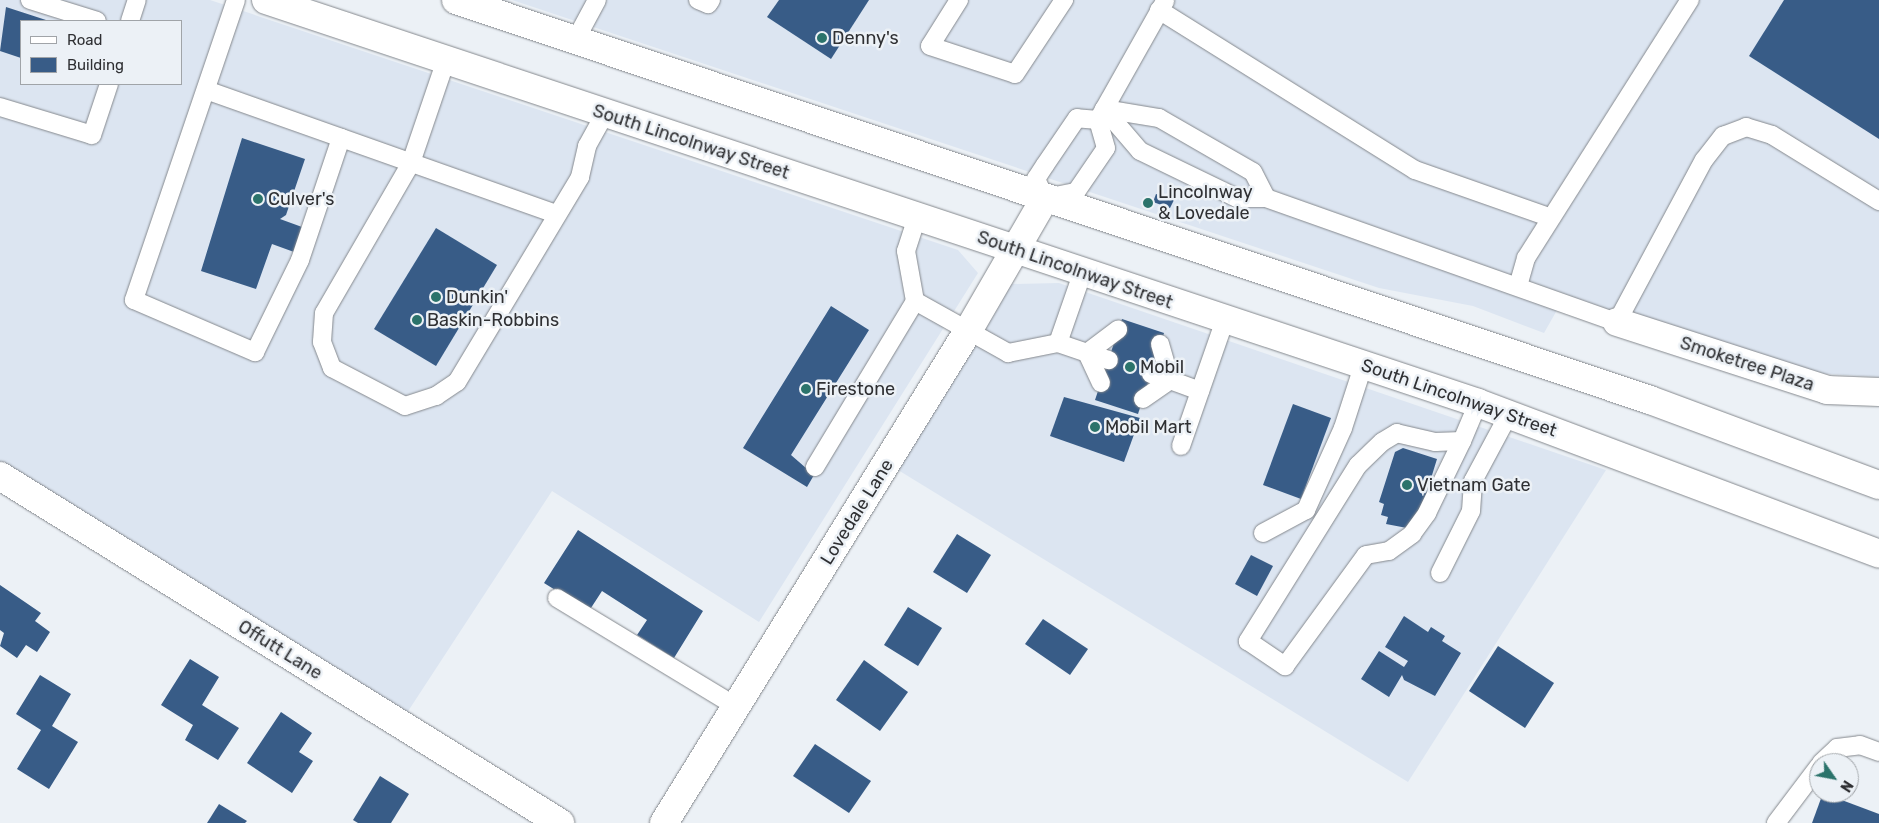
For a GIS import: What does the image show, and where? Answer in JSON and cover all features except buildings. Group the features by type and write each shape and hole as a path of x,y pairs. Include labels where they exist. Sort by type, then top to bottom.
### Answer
{"main road":[{"name":"South Lincolnway Street","path":"266,0 1017,250 1082,274 1478,403 1879,554"},
{"path":"456,0 1650,400 1879,485"},
{"name":"Lovedale Lane","path":"664,823 968,331 1017,250 1045,198"},
{"name":"Smoketree Plaza","path":"1617,322 1827,390 1879,392"},
{"name":"Offutt Lane","path":"0,476 560,823"}],"lane":[{"path":"30,0 94,20"},
{"path":"130,20 138,0"},
{"path":"236,0 134,300 255,352 300,260 341,138"},
{"path":"576,40 597,0"},
{"path":"698,0 708,4 711,0"},
{"path":"960,0 930,46 1016,74 1064,0"},
{"path":"1518,286 1526,258 1690,0"},
{"path":"1266,198 1253,172 1159,118 1101,114 1077,118 1036,179 1045,198 1076,192 1106,148 1101,114 1162,5 1414,170 1551,218"},
{"path":"446,60 411,162 324,313 322,342 332,368 405,406 436,396 457,382 580,178 588,146 605,114"},
{"path":"0,106 92,135 109,85"},
{"path":"206,90 557,214"},
{"path":"1101,114 1140,151 1237,198 1266,198 1617,322 1704,160 1723,136 1746,127 1772,135 1879,201"},
{"path":"815,467 916,301 906,250 917,217"},
{"path":"1058,343 1082,274"},
{"path":"916,301 1008,353 1058,343 1108,360"},
{"path":"1181,446 1225,320"},
{"path":"1087,353 1118,330"},
{"path":"1160,344 1170,380"},
{"path":"1087,353 1101,383"},
{"path":"1263,533 1306,510 1343,428 1363,366"},
{"path":"1151,374 1200,391"},
{"path":"1142,399 1170,380"},
{"path":"1462,441 1435,442 1397,433 1382,442 1358,465 1248,641 1285,666 1366,555 1390,551 1412,534 1462,441 1478,403"},
{"path":"1440,573 1471,511 1473,481 1508,414"},
{"path":"557,598 736,707"},
{"path":"1832,753 1837,748 1860,745 1879,752"},
{"path":"1776,823 1809,779"}],"shaded area":[{"path":"0,0 210,0 958,250 978,273 759,622 552,491 401,722 0,470"},
{"path":"512,0 1879,0 1879,377 1810,373 1565,296 1544,333 1473,306 1379,288"},
{"path":"1059,283 1606,470 1408,782 898,470 1011,284"}],"place":[{"name":"Denny's","path":"822,38"},
{"name":"Culver's","path":"258,199"},
{"name":"Lincolnway & Lovedale","path":"1148,203"},
{"name":"Dunkin'","path":"436,297"},
{"name":"Baskin-Robbins","path":"417,320"},
{"name":"Mobil","path":"1130,367"},
{"name":"Firestone","path":"806,389"},
{"name":"Mobil Mart","path":"1095,427"},
{"name":"Vietnam Gate","path":"1407,485"}]}
